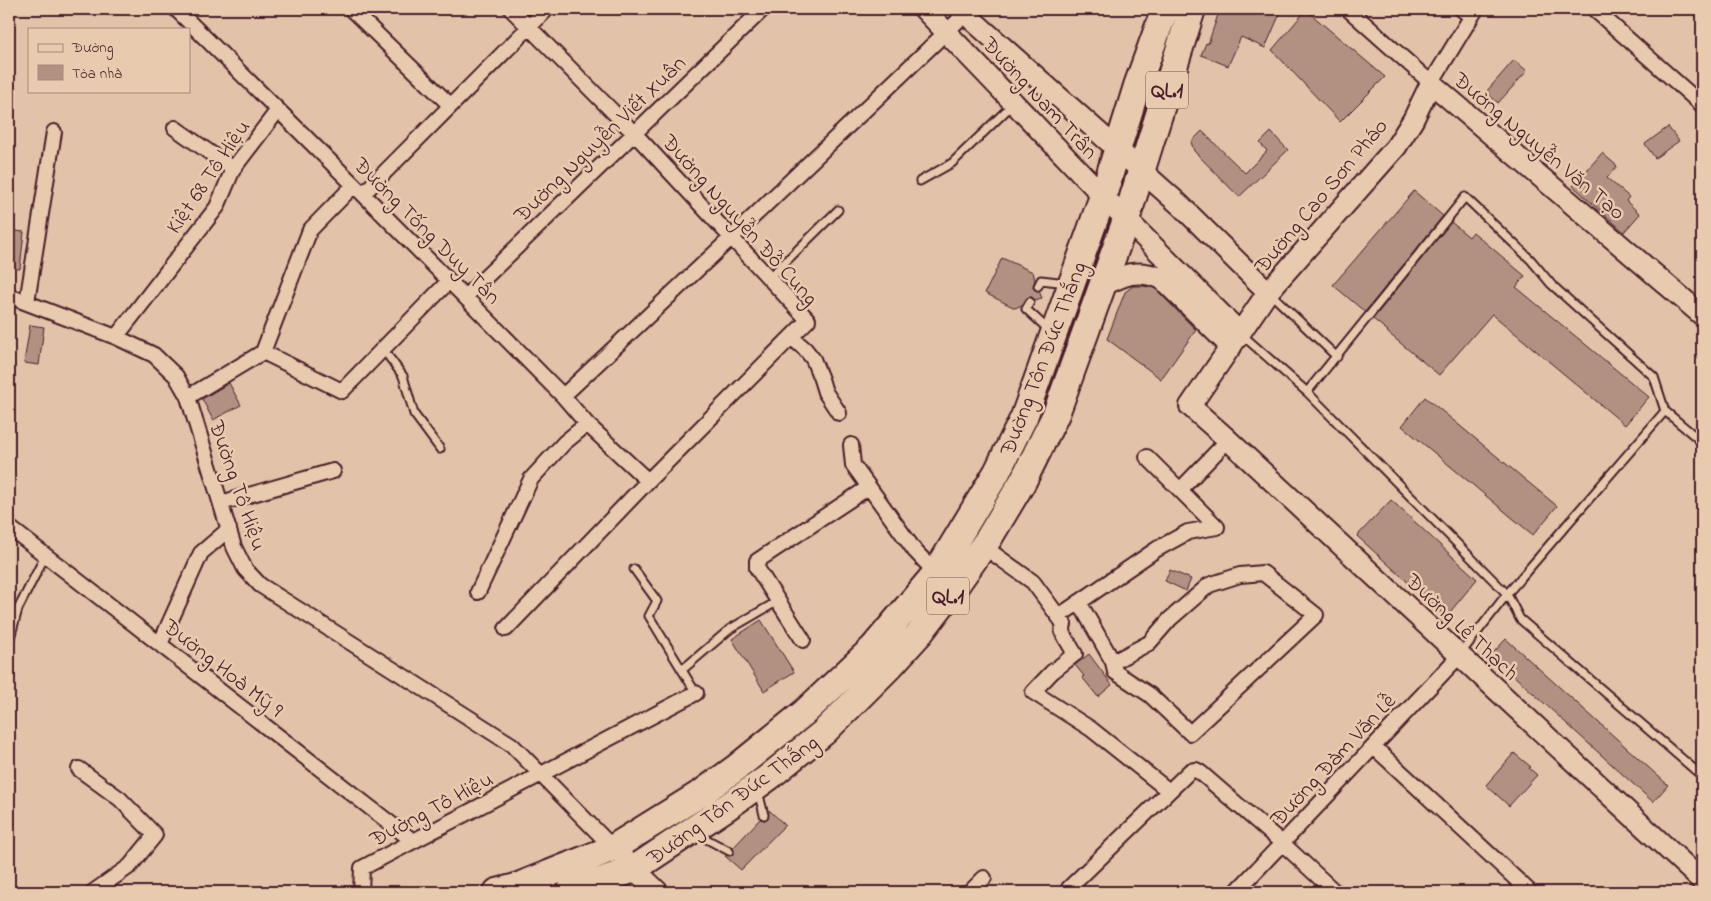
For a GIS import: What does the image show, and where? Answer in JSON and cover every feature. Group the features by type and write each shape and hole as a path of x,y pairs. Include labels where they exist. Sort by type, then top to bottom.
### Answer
{"highway":[{"name":"Đường Tôn Đức Thắng","path":"497,892 516,887 613,848 703,792 805,712 873,648 936,573 997,472 1024,417 1103,196 1165,9"},
{"name":"Đường Tôn Đức Thắng","path":"570,892 634,869 757,786 824,732 890,666 919,634 949,595 983,546 1023,481 1056,414 1126,220 1192,9"},
{"path":"805,712 824,732"}],"street":[{"name":"Đường Tống Duy Tân","path":"176,9 465,297 563,396 587,424 648,481"},
{"path":"351,9 450,105"},
{"name":"Đường Nguyễn Đỗ Cung","path":"506,629 648,481 808,320 634,134 511,9"},
{"path":"188,397 263,352 310,230 450,105 547,9"},
{"name":"Đường Nguyễn Viết Xuân","path":"465,297 763,9"},
{"name":"Đường Nam Trân","path":"924,9 1126,220"},
{"name":"Đường Nguyễn Văn Tạo","path":"1348,9 1431,83 1702,315"},
{"path":"563,396 946,32 964,10"},
{"name":"Đường Nam Trân","path":"964,10 1142,171"},
{"path":"1601,11 1702,105"},
{"name":"Đường Cao Sơn Pháo","path":"1190,406 1268,292 1396,146 1413,120 1431,83 1473,14"},
{"name":"Kiệt 68 Tô Hiệu","path":"116,337 217,207 233,169 278,110"},
{"path":"175,128 233,169"},
{"path":"27,302 54,132"},
{"path":"1142,171 1180,205 1268,292"},
{"path":"1126,220 1236,340"},
{"path":"1102,286 1123,275 1134,273 1150,274 1161,278 1236,340"},
{"path":"263,352 342,391 449,281"},
{"name":"Đường Tô Hiệu","path":"9,296 116,337 154,355 176,376 188,397 234,547 246,569 260,585 512,745 613,848"},
{"path":"791,336 813,359 822,379 825,392 839,413"},
{"name":"Đường Lê Thạch","path":"1190,406 1702,881"},
{"path":"478,592 531,479 564,443 587,424"},
{"path":"1180,490 1228,440"},
{"path":"851,445 853,465 915,551 936,573"},
{"path":"1059,616 1134,564 1188,532 1218,527 1147,457"},
{"path":"221,503 333,471"},
{"path":"803,640 757,568 758,559 869,487"},
{"name":"Đường Hoà Mỹ 9","path":"9,527 413,841"},
{"path":"160,644 201,553 229,529"},
{"path":"983,546 1034,582 1064,624 1062,632 1075,654 1052,672 1033,692 1091,729 1170,791"},
{"path":"1079,602 1113,662 1115,672 1150,695 1190,733 1316,615 1263,573 1240,574 1209,585 1170,619 1149,643 1113,662"},
{"name":"Đường Đàm Văn Lễ","path":"1236,892 1460,655"},
{"name":"Đường Tô Hiệu","path":"361,892 362,868 696,693"},
{"path":"1374,747 1530,892"},
{"path":"78,769 120,800 155,835 130,866 93,892"},
{"path":"1068,892 1069,888 1170,791 1190,772 1196,770 1282,843 1335,892"},
{"path":"613,848 658,892"},
{"path":"970,892 984,878"}],"lane":[{"path":"1456,9 1473,14"},
{"path":"920,181 952,163 1014,103"},
{"path":"1307,392 1465,197 1532,260 1551,284 1654,377 1665,411 1702,442"},
{"path":"769,278 838,210"},
{"path":"1038,286 1041,280 1072,284"},
{"path":"1268,292 1336,357"},
{"path":"1030,302 1026,309 1054,334"},
{"path":"1236,340 1307,392 1507,594 1520,619 1702,776"},
{"path":"383,349 403,376 414,414 440,449"},
{"path":"1460,655 1507,594 1665,411"},
{"path":"9,642 18,609 45,556"},
{"path":"634,569 657,601 649,616 696,693"},
{"path":"682,670 730,628 778,602"},
{"path":"757,786 764,815"},
{"path":"691,831 730,851"}],"building":[{"path":"1220,9 1282,9 1265,48 1241,37 1228,66 1201,55 1206,43 1208,44"},
{"path":"1306,10 1385,77 1340,122 1272,50"},
{"path":"1514,60 1527,71 1498,103 1486,92"},
{"path":"1668,127 1679,141 1655,158 1645,144"},
{"path":"1202,131 1245,173 1267,151 1260,143 1271,132 1288,150 1239,197 1194,151 1191,142"},
{"path":"1602,153 1617,166 1607,178 1629,197 1626,201 1640,214 1624,232 1573,186"},
{"path":"1414,191 1443,216 1365,312 1333,285"},
{"path":"1451,222 1469,237 1473,232 1525,276 1516,287 1649,397 1625,425 1492,314 1439,375 1373,319"},
{"path":"9,230 24,232 20,269 9,268"},
{"path":"1002,258 1033,272 1035,280 1033,288 1039,291 1042,298 1035,300 1032,297 1028,297 1022,305 1015,308 985,293"},
{"path":"1133,286 1155,288 1196,330 1161,379 1107,339 1125,292"},
{"path":"30,325 44,327 39,365 24,363"},
{"path":"229,383 241,405 213,420 202,399"},
{"path":"1425,397 1557,506 1533,535 1402,426"},
{"path":"1391,500 1477,579 1446,617 1357,536"},
{"path":"1170,570 1191,579 1186,591 1165,581"},
{"path":"761,620 794,672 764,691 732,639"},
{"path":"1506,639 1668,785 1653,802 1491,655"},
{"path":"1089,654 1112,685 1098,697 1075,665"},
{"path":"1514,753 1531,767 1529,768 1537,775 1509,806 1486,785"},
{"path":"769,810 785,825 741,870 725,856 732,855 733,848 760,819 765,820 768,818"}]}
